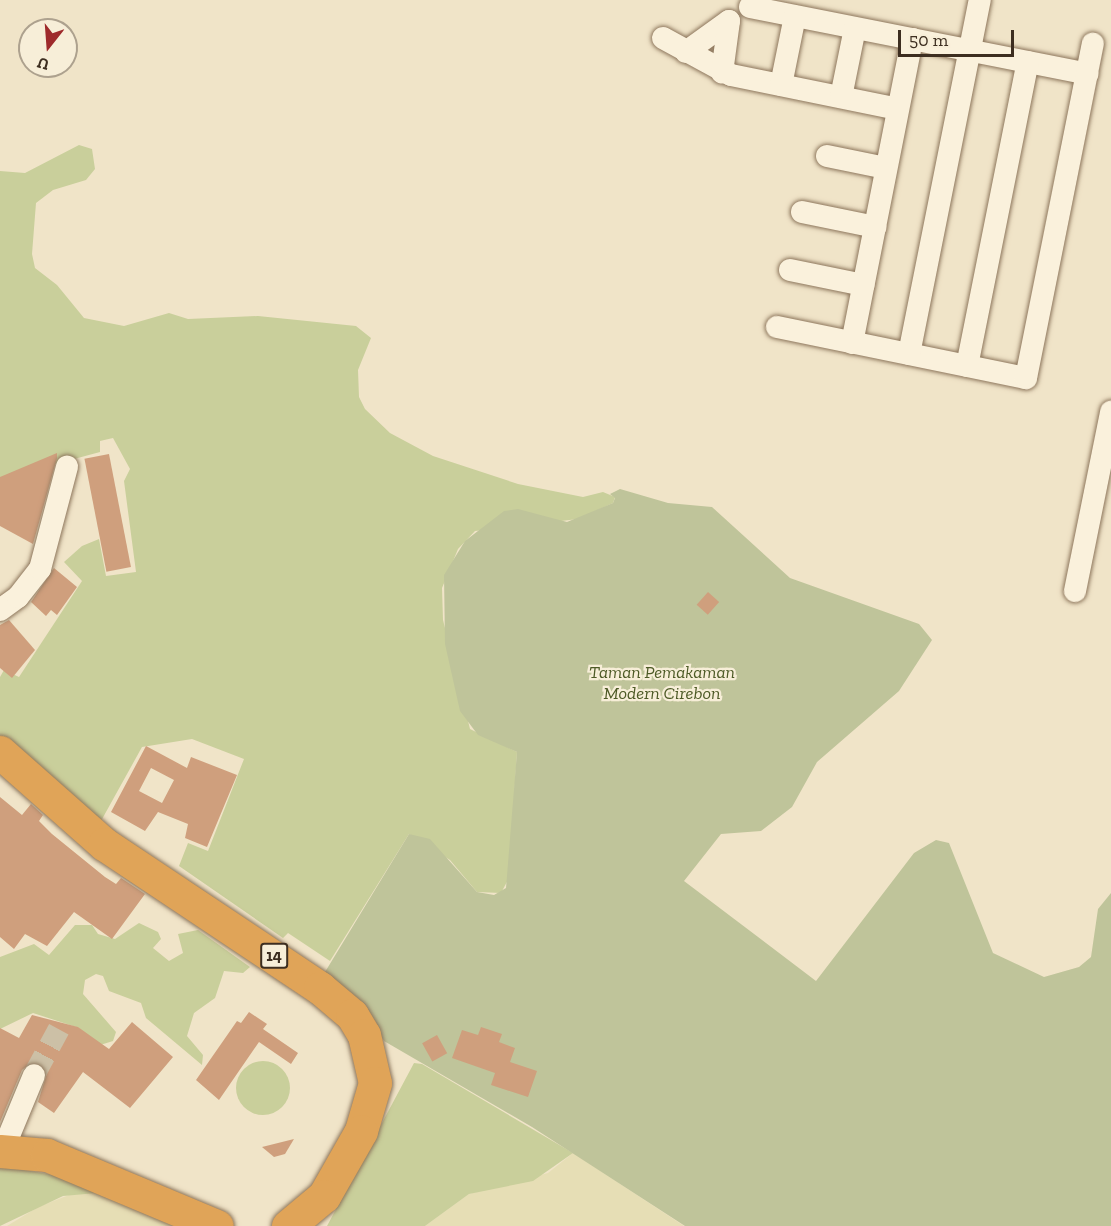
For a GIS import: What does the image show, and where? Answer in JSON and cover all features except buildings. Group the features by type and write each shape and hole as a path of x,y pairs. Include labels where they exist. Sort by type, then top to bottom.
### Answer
{"highway":[{"name":"14","path":"0,752 104,844 320,988 352,1015 364,1035 376,1074 368,1113 324,1196 288,1226"},
{"path":"2,1151 47,1155 217,1226"}],"street":[{"path":"909,354 980,0"},
{"path":"750,7 1087,74"},
{"path":"781,85 795,16"},
{"path":"686,52 729,21 722,73"},
{"path":"841,97 855,28"},
{"path":"663,38 722,73 898,109"},
{"path":"852,343 912,39"},
{"path":"777,327 1026,378 1093,44"},
{"path":"967,366 1028,62"},
{"path":"827,156 886,168"},
{"path":"802,212 875,226"},
{"path":"790,270 863,285"},
{"path":"1075,591 1111,412"},
{"path":"0,610 18,597 40,569 68,467"},
{"path":"2,1151 34,1075"}],"shaded area":[{"path":"573,1153 684,1226 425,1226 469,1194 548,1173"},
{"path":"82,1190 97,1193 178,1226 7,1226 38,1207"}],"green space":[{"path":"79,145 92,149 95,169 86,180 53,190 36,203 32,254 35,268 57,285 84,318 124,326 169,313 188,319 258,316 356,326 371,338 358,370 359,397 365,409 390,433 433,456 518,484 583,497 603,492 615,497 613,503 578,519 475,531 458,549 442,588 443,620 470,729 517,752 509,878 501,893 477,892 450,860 409,834 330,961 288,933 283,938 179,866 188,843 208,851 244,759 192,739 142,747 101,821 0,737 0,677 4,670 19,677 82,581 64,562 82,546 99,539 106,576 136,572 124,481 130,469 113,438 100,441 100,452 0,479 0,171 25,173"},
{"name":"Taman Pemakaman Modern Cirebon","path":"620,489 668,503 712,507 790,578 919,624 932,640 899,691 817,762 792,807 761,831 721,834 684,881 816,981 914,853 936,840 949,843 993,953 1044,977 1079,967 1091,957 1098,909 1111,893 1111,1226 685,1226 532,1127 384,1041 362,1007 325,972 409,834 430,839 477,892 494,895 506,888 517,752 478,735 460,711 445,644 444,575 465,541 504,511 518,509 567,522 613,503 615,498 610,494"},
{"path":"139,923 158,932 161,939 153,948 169,961 183,953 178,934 198,930 250,967 243,973 224,971 215,998 194,1013 187,1036 203,1055 202,1065 146,1018 141,1003 109,991 103,976 96,974 85,980 83,994 116,1032 113,1041 97,1046 79,1028 33,1013 0,1029 0,957 34,944 49,955 75,925 92,925 98,934 115,939"},
{"path":"263,1061 273,1063 282,1069 288,1078 290,1088 288,1098 282,1107 273,1113 263,1115 253,1113 244,1107 238,1098 236,1088 238,1078 244,1069 253,1063"},
{"path":"414,1063 422,1064 573,1153 533,1181 469,1194 425,1226 327,1226"},
{"path":"0,1166 60,1176 97,1193 63,1196 0,1226"}],"tunnel":[{"path":"34,1075 59,1029"}]}
